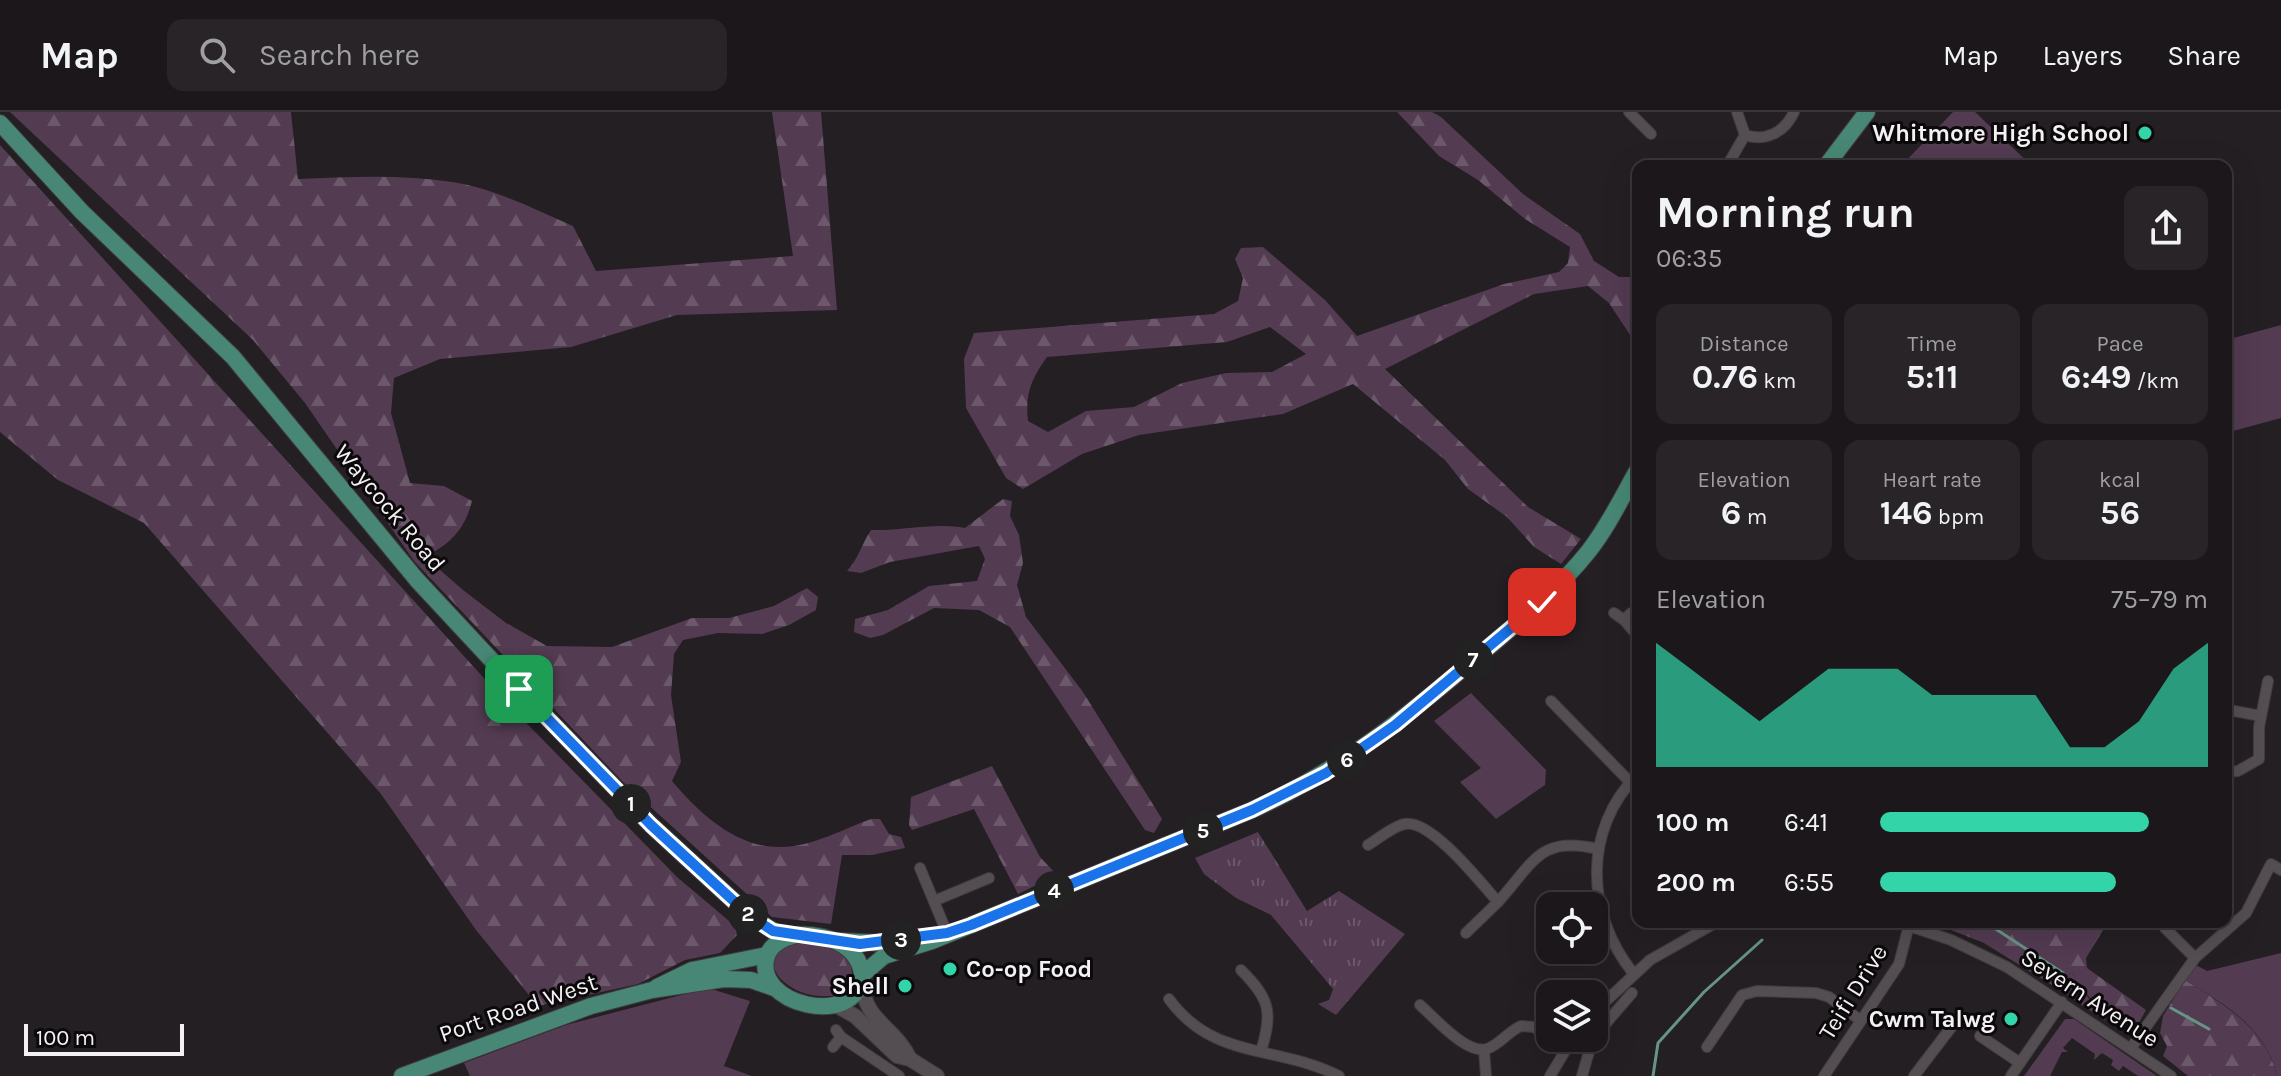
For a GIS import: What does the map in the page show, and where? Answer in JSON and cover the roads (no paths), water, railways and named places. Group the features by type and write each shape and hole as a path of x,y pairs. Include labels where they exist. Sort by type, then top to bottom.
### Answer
{"main road":[{"path":"1840,146 1841,136 1856,112"},
{"path":"1830,160 1867,112"},
{"name":"Waycock Road","path":"0,123 82,212 233,357 457,624 651,825 750,916 778,934 790,937"},
{"path":"837,1006 850,1000 862,978 884,956 1252,810 1351,757 1427,699 1556,588 1600,536 1632,480"},
{"name":"Waycock Road","path":"750,916 768,954"},
{"path":"937,1076 910,1059 897,1056 855,1016 837,1006 800,1001 774,988 766,973 768,954 790,937 811,935 881,943 947,933"},
{"path":"830,939 852,951 870,1013 904,1046 910,1059"},
{"name":"Port Road West","path":"652,990 692,970 768,954"},
{"name":"Port Road West","path":"402,1076 591,1006 652,990 724,979 751,980 774,988"}],"street":[{"path":"1629,112 1651,134"},
{"path":"1730,160 1745,135 1737,112"},
{"path":"1745,135 1767,137 1780,131 1794,112"},
{"path":"1623,615 1632,628"},
{"path":"2232,772 2259,759 2261,716 2268,681"},
{"path":"1551,701 1632,776"},
{"path":"2234,711 2261,716"},
{"path":"1632,781 1614,804 1598,849 1595,878 1602,920 1615,950 1633,973"},
{"path":"1368,845 1404,824 1417,824 1441,841 1498,902"},
{"path":"1466,933 1537,858 1554,845 1570,842 1598,849"},
{"path":"2232,925 2246,913 2271,864 2281,870"},
{"path":"920,868 947,933"},
{"path":"934,901 989,878"},
{"path":"1608,998 1633,973 1680,940 1705,928"},
{"name":"Teifi Drive","path":"1824,1076 1899,964 1908,928"},
{"name":"Severn Avenue","path":"1917,928 1985,955 2062,1002 2171,1076"},
{"path":"2165,928 2195,958"},
{"path":"2131,1048 2195,958 2229,928"},
{"path":"1241,970 1263,991 1270,1022 1261,1051"},
{"path":"1707,1047 1742,995 1757,991 1829,997 1860,1020"},
{"path":"1608,1021 1632,993"},
{"path":"1169,999 1182,1016 1214,1039 1237,1049 1261,1051 1339,1076"},
{"path":"2011,1076 2062,1002"},
{"path":"1420,1005 1462,1044 1484,1050 1521,1026 1536,1028"},
{"path":"1914,1076 1956,1021"},
{"path":"833,1047 839,1034 899,1076"},
{"path":"1980,1036 2020,1063"},
{"path":"1484,1050 1486,1076"},
{"path":"1550,1076 1564,1052"},
{"path":"1582,1076 1590,1052"}],"waterway":[{"path":"1994,928 2063,973"},
{"path":"1653,1076 1658,1043 1704,992 1762,940"},
{"path":"2171,1008 2209,1029"}],"place":[{"name":"Whitmore High School","path":"2145,133"},
{"name":"Co-op Food","path":"950,969"},
{"name":"Shell","path":"905,986"},
{"name":"Cwm Talwg","path":"2011,1019"}]}
